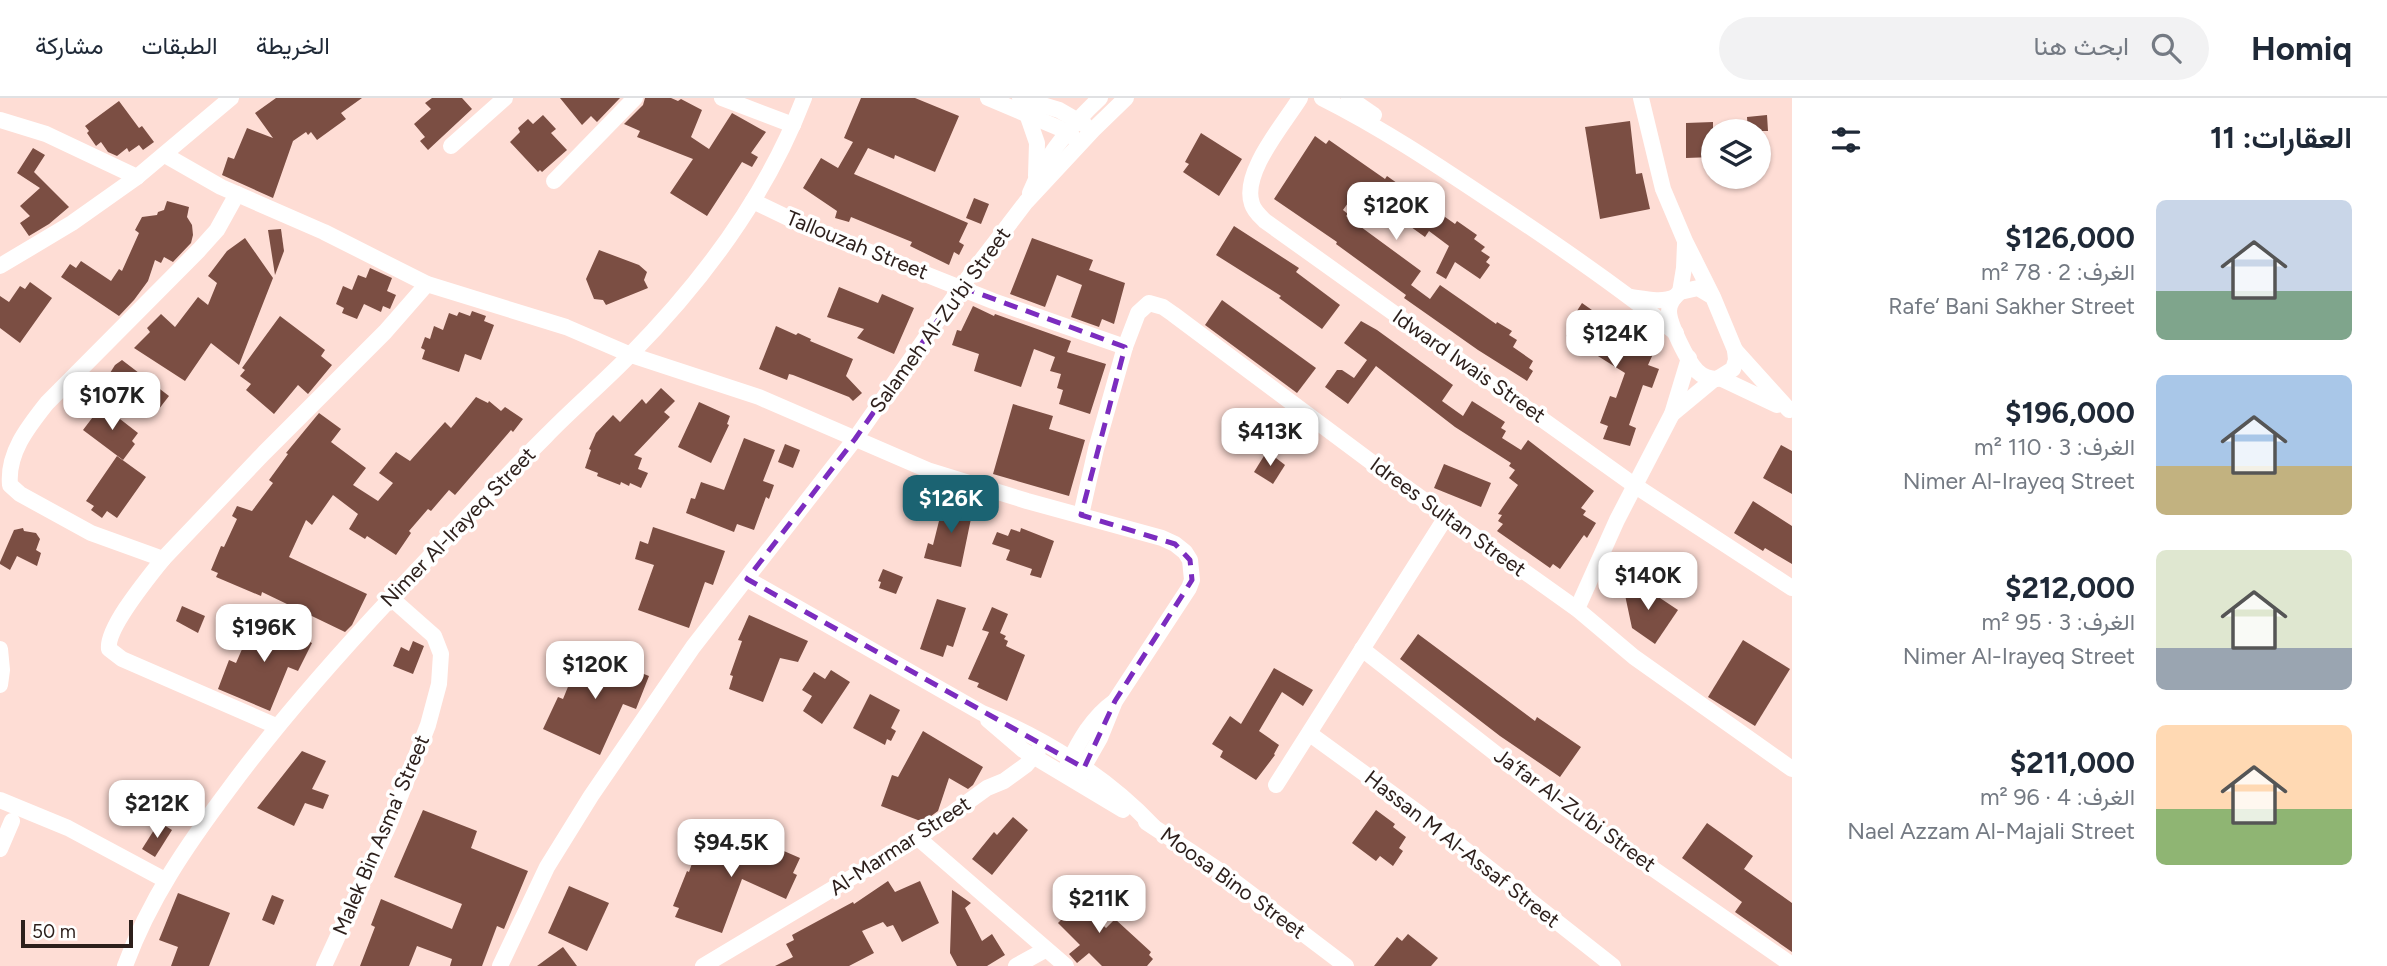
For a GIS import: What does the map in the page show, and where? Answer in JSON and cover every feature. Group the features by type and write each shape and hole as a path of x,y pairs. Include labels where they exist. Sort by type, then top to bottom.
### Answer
{"street":[{"path":"0,266 72,223 137,177 231,98"},
{"path":"451,146 505,98"},
{"path":"554,181 635,98"},
{"path":"722,98 793,125"},
{"path":"988,98 1026,105 1072,126 1093,130"},
{"path":"1026,105 1065,98"},
{"name":"Salameh Al-Zu‘bi Street","path":"1026,202 1036,178 1072,126 1100,98"},
{"name":"Salameh Al-Zu‘bi Street","path":"500,966 547,867 591,796 693,647 855,439 961,288 1026,202 1126,98"},
{"name":"Idward Iwais Street","path":"1300,98 1258,162 1252,178 1250,193 1252,206 1257,213 1634,485 1792,588"},
{"path":"1322,98 1412,150 1631,297 1676,333"},
{"path":"1349,98 1387,125 1412,150"},
{"path":"1641,98 1663,189 1713,297 1736,356 1734,366 1672,414"},
{"name":"Nimer Al-Irayeq Street","path":"125,966 142,922 165,880 196,833 276,726 344,648 510,472 631,355 673,307 725,243 767,180 805,99"},
{"path":"1026,105 1037,143 1036,178"},
{"path":"0,120 46,134 137,177"},
{"path":"1072,126 1081,142"},
{"path":"165,155 237,194 324,232 427,284 566,327 631,355 760,397 930,471 1144,532 1175,544 1185,552 1192,569 1192,580 1186,596 1115,701 1110,718 1074,770"},
{"path":"163,559 91,533 20,494 10,485 10,463 27,429 47,403 199,250 217,230 237,194"},
{"name":"Tallouzah Street","path":"753,201 807,227 961,288 1125,347"},
{"path":"1685,241 1684,268 1669,313 1676,333 1698,373 1791,411"},
{"path":"276,726 122,659 109,649 111,634 137,592 163,559 385,332 427,284"},
{"path":"1631,297 1670,300 1698,288 1713,297"},
{"name":"Idrees Sultan Street","path":"1081,515 1125,347 1138,313 1149,303 1163,307 1446,517 1577,609 1634,657 1792,769"},
{"path":"1735,350 1791,411"},
{"path":"1577,609 1634,485 1672,414 1689,358"},
{"path":"1276,785 1446,517"},
{"name":"Moosa Bino Street","path":"747,579 982,713 1138,810 1153,826 1226,875 1346,966"},
{"name":"Malek Bin Asma' Street","path":"324,966 389,825 428,725 439,684 441,654 434,636 391,598"},
{"path":"0,649 0,685"},
{"name":"Ja‘far Al-Zu‘bi Street","path":"1362,649 1564,807 1792,965"},
{"name":"Hassan M Al-Assaf Street","path":"1310,734 1420,814 1613,966"},
{"name":"Al-Marmar Street","path":"703,966 918,838 988,788 1034,747"},
{"path":"0,800 68,828 165,880"},
{"path":"0,849 12,821"},
{"path":"918,838 1066,966"},
{"path":"1016,966 1045,950"}],"highlighted area":[{"path":"961,287 1125,347 1081,515 1175,544 1190,560 1192,580 1115,701 1084,768 747,579 855,439"}],"building":[{"path":"276,98 362,98 341,113 346,119 317,140 311,132 308,135 306,132 293,141 273,198 222,175 228,157 234,159 247,128 273,138 255,113"},
{"path":"432,98 462,98 472,109 428,150 420,141 425,137 414,124 431,109 425,103"},
{"path":"560,98 620,98 597,122 591,116 582,125"},
{"path":"645,98 681,99 702,110 691,137 709,149 732,113 766,132 751,153 758,157 752,167 742,162 707,216 670,193 693,159 637,137 640,131 624,124 643,105"},
{"path":"861,98 915,98 959,116 935,172 895,155 894,159 868,148 854,174 968,223 959,242 964,245 959,255 954,252 949,265 910,246 912,242 851,217 849,222 835,218 837,211 803,188 821,158 838,168 853,142 844,138"},
{"path":"119,101 139,128 142,126 154,142 143,150 139,145 129,152 127,148 117,156 108,152 101,142 96,146 85,126"},
{"path":"543,115 556,129 551,133 567,150 542,172 538,172 510,142 520,132 518,128 528,119 533,124"},
{"path":"1767,115 1767,119 1747,119"},
{"path":"1630,121 1636,174 1642,173 1650,209 1600,219 1585,127"},
{"path":"1701,122 1701,157 1686,158 1686,123"},
{"path":"1201,133 1242,159 1219,196 1183,172 1189,164 1185,162"},
{"path":"1315,136 1326,144 1329,140 1385,179 1387,176 1455,224 1457,221 1477,235 1474,239 1485,247 1481,251 1490,257 1486,262 1490,265 1480,279 1455,262 1446,279 1436,273 1449,246 1429,231 1425,237 1358,189 1343,210 1348,214 1346,216 1421,271 1411,285 1430,299 1440,285 1496,324 1497,322 1512,331 1509,335 1517,340 1513,347 1533,361 1529,368 1533,371 1527,381 1404,298 1406,295 1336,244 1337,242 1274,199"},
{"path":"33,148 45,155 34,172 69,207 29,236 20,223 30,216 20,206 40,188 17,173"},
{"path":"974,198 989,204 981,224 966,218"},
{"path":"167,201 189,207 187,217 192,225 191,243 173,262 164,257 161,263 155,260 148,281 119,316 61,277 70,264 76,268 81,261 111,281 119,269 122,271 139,233 135,230 142,217 157,215 164,210"},
{"path":"1234,226 1299,268 1296,272 1340,305 1322,329 1279,298 1281,296 1216,255"},
{"path":"281,229 284,251 275,275 268,230"},
{"path":"245,238 273,278 239,365 211,343 185,381 134,348 150,332 147,328 161,314 175,327 198,297 208,305 217,283 208,276 227,251"},
{"path":"1032,238 1093,260 1089,270 1125,283 1114,324 1102,319 1099,327 1071,317 1082,285 1057,275 1045,307 1010,294"},
{"path":"599,250 639,265 647,272 644,280 648,288 606,305 603,300 594,299 586,279"},
{"path":"370,268 392,278 387,291 396,295 390,309 383,306 381,312 364,304 357,319 342,313 344,308 336,304 343,286 352,290 358,275 366,278"},
{"path":"30,282 52,298 20,343 0,328 0,296 9,302 20,286 25,289"},
{"path":"839,287 878,303 882,294 914,308 894,354 857,338 864,329 827,317"},
{"path":"1222,300 1316,368 1297,393 1205,325"},
{"path":"1582,303 1623,332 1617,342 1653,354 1648,365 1659,369 1652,388 1643,385 1629,425 1636,428 1630,446 1603,439 1608,426 1600,423 1610,396 1616,398 1625,373 1566,336 1579,316 1575,314"},
{"path":"973,306 994,316 995,314 1071,341 1067,352 1106,364 1090,414 1059,404 1063,390 1057,388 1061,374 1050,371 1055,357 1034,349 1021,387 974,371 979,354 952,345 957,330 961,331"},
{"path":"472,311 486,316 484,321 494,325 481,360 465,354 459,372 422,359 425,350 421,348 425,337 430,339 434,326 443,330 449,313 457,316 459,312 470,316"},
{"path":"280,316 325,350 321,356 332,365 308,394 298,385 274,414 246,390 251,384 240,376 245,370 242,368"},
{"path":"1361,321 1453,385 1442,401 1463,416 1472,401 1505,422 1501,428 1506,431 1502,438 1521,450 1528,440 1594,491 1581,508 1586,511 1583,515 1596,523 1587,538 1584,535 1560,569 1553,564 1550,568 1497,531 1503,524 1498,521 1502,515 1498,514 1518,485 1509,478 1515,470 1509,466 1511,463 1455,427 1376,366 1348,404 1325,387 1337,370 1342,370 1354,378 1367,360 1344,343"},
{"path":"776,326 796,335 798,333 811,339 810,341 853,359 846,376 862,393 853,401 793,375 789,374 787,380 759,369"},
{"path":"122,360 169,396 155,414 117,384 114,388 105,381 115,365"},
{"path":"661,388 675,401 664,412 670,417 634,455 642,458 638,469 648,473 641,488 630,483 629,486 621,482 620,485 585,468 596,433 613,415 620,422 642,399 646,404"},
{"path":"476,397 488,403 489,401 501,411 505,407 523,419 455,495 449,490 431,511 428,509 409,531 411,533 396,555 367,536 365,539 349,529 358,514 333,495 312,525 306,520 289,557 367,594 352,625 345,632 262,592 261,596 216,577 218,573 211,570 237,519 232,516 237,506 252,511 273,483 269,480 288,454 286,453 319,413 341,429 331,442 366,468 353,485 378,501 393,483 379,473 396,452 410,461 445,422 451,428"},
{"path":"699,402 730,416 729,425 711,463 678,447"},
{"path":"1013,404 1053,416 1049,429 1085,440 1069,496 993,474"},
{"path":"102,405 138,433 132,441 135,444 123,460 83,430"},
{"path":"744,438 775,450 763,481 774,485 769,499 766,497 754,530 737,524 734,532 686,513 701,482 724,490"},
{"path":"785,444 800,450 793,468 778,462"},
{"path":"1781,445 1792,451 1792,494 1763,478"},
{"path":"1267,451 1285,465 1273,484 1254,472"},
{"path":"117,456 146,477 117,518 107,511 102,518 91,510 94,506 86,501"},
{"path":"1444,464 1491,483 1481,507 1434,488"},
{"path":"944,501 973,509 961,567 924,558 928,543 933,545"},
{"path":"1753,501 1792,526 1792,564 1765,548 1763,551 1734,533"},
{"path":"653,527 725,551 713,585 705,582 689,628 638,610 654,565 635,559 640,541 648,544"},
{"path":"23,528 24,531 36,533 40,539 36,550 41,553 37,566 17,556 10,570 0,562 14,530"},
{"path":"1021,528 1054,541 1041,578 1030,575 1032,569 1006,560 1010,550 992,544 997,532 1008,536 1011,529 1020,532"},
{"path":"883,569 903,577 896,594 879,588 881,582 878,581"},
{"path":"1633,580 1678,610 1655,644 1632,628 1625,595"},
{"path":"937,599 966,608 953,647 947,645 943,657 920,649"},
{"path":"182,606 205,616 198,633 176,621"},
{"path":"992,607 1008,614 1000,633 1006,636 1006,646 1025,655 1007,701 977,687 979,683 968,679 989,632 982,630"},
{"path":"749,615 808,641 798,662 780,658 763,702 729,689 733,676 730,675 742,641 738,640"},
{"path":"256,617 312,643 298,671 288,667 270,711 218,689 229,660 236,663"},
{"path":"1418,634 1535,721 1537,717 1581,747 1560,777 1500,736 1400,659"},
{"path":"1743,640 1790,669 1755,726 1708,697"},
{"path":"413,641 424,646 413,674 393,666 401,647 409,651"},
{"path":"583,650 649,676 636,709 623,704 600,755 543,729 558,697 563,699"},
{"path":"1274,668 1313,690 1303,706 1282,692 1259,731 1279,745 1275,755 1256,780 1220,757 1223,751 1212,744 1230,716 1241,724"},
{"path":"831,670 850,682 822,724 803,711 812,696 802,690 814,672 825,679"},
{"path":"870,694 900,710 891,728 896,731 891,741 887,739 885,745 853,728"},
{"path":"923,731 983,767 968,789 949,778 938,811 923,822 881,806 892,775 898,777"},
{"path":"302,751 326,761 312,789 329,795 323,809 305,803 294,826 257,808"},
{"path":"423,810 477,831 471,848 528,871 504,929 497,926 482,966 450,966 452,959 417,946 409,966 360,966 375,927 371,925 381,899 452,929 462,904 394,877"},
{"path":"1376,810 1395,824 1393,827 1406,837 1399,848 1403,851 1393,866 1380,856 1376,861 1352,843"},
{"path":"1013,817 1028,830 992,875 972,859 994,832 997,835"},
{"path":"159,822 172,830 155,857 142,849"},
{"path":"1707,823 1753,856 1744,869 1792,903 1792,952 1735,912 1742,902 1682,858"},
{"path":"708,832 748,850 754,838 800,858 793,873 797,875 786,899 742,879 722,933 675,917 679,908 673,906 697,849 702,850"},
{"path":"888,881 895,892 920,881 939,923 902,942 893,925 887,927 883,922 862,931 874,953 849,966 775,966 793,957 786,944 794,940 792,935 853,902 854,904"},
{"path":"1076,884 1095,904 1088,911 1106,928 1115,919 1151,952 1149,955 1153,959 1147,966 1102,966 1089,953 1077,963 1069,954 1080,945 1058,923 1062,919 1055,912 1068,899 1064,895"},
{"path":"569,886 609,903 587,951 548,933"},
{"path":"952,890 971,903 965,908 982,941 992,934 1005,955 987,966 957,966 950,953"},
{"path":"178,893 230,913 209,966 171,966 178,947 159,940"},
{"path":"272,895 284,900 274,925 262,920"},
{"path":"1408,934 1438,958 1431,966 1374,966 1397,937 1402,941"},
{"path":"563,947 577,966 537,966"}]}
